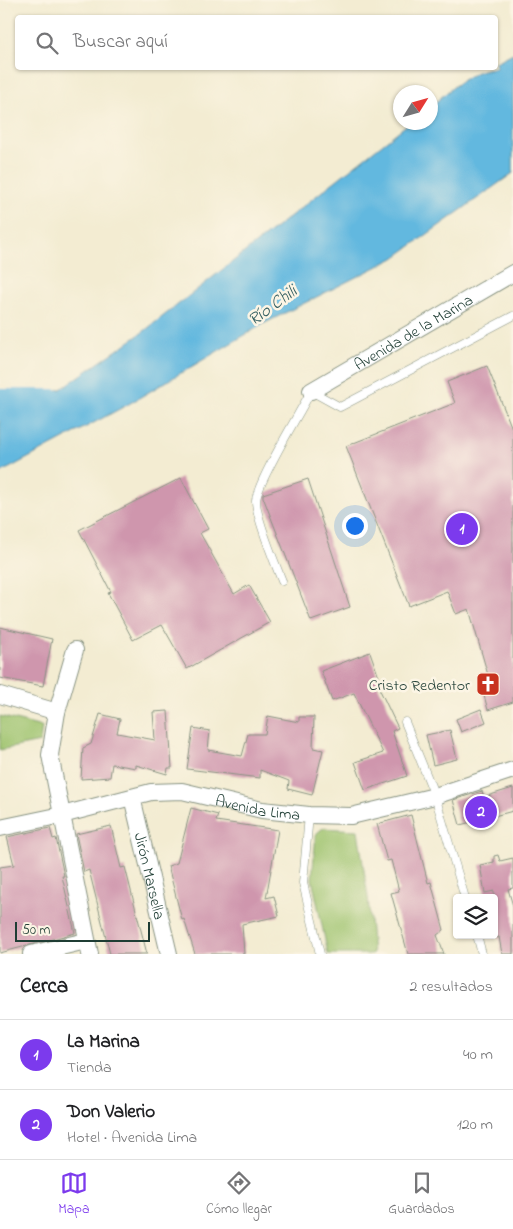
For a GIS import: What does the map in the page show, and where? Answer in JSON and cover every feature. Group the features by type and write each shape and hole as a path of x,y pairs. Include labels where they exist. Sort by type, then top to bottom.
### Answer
{"street":[{"name":"Avenida de la Marina","path":"311,392 512,276"},
{"path":"31,954 88,948 50,755 57,712 75,650"},
{"path":"0,695 57,712"},
{"name":"Avenida Lima","path":"0,828 62,815 151,792 182,791 262,810 309,815 351,816 435,796 513,770"},
{"name":"Jirón Marsella","path":"132,797 169,954"}],"lane":[{"path":"282,581 266,538 256,501 262,483 311,392 340,407 513,316"},
{"path":"404,722 435,796 464,894"},
{"path":"309,815 302,883 320,954"},
{"path":"478,939 482,954"}],"green space":[{"path":"0,716 42,727 40,742 0,750"},
{"path":"323,828 358,830 368,897 373,954 328,954 312,879 316,834"}],"water":[{"path":"513,53 513,173 394,258 265,323 127,405 0,473 0,407 61,389 143,332 400,130 438,130 438,100 469,76 484,70 498,70 498,61"}],"building":[{"path":"487,366 513,431 513,702 488,710 483,692 492,689 469,609 456,614 447,591 409,606 346,446 455,403 447,382"},
{"path":"181,478 208,529 200,533 234,594 249,585 270,622 187,669 162,625 133,640 108,593 111,592 79,530"},
{"path":"308,479 350,607 311,621 263,497 263,494"},
{"path":"0,627 52,639 43,686 0,678"},
{"path":"370,652 381,683 377,684 398,728 392,731 407,776 365,790 355,762 383,753 354,693 332,701 321,671"},
{"path":"481,709 486,722 461,732 456,719"},
{"path":"168,711 172,768 168,768 167,774 136,765 136,768 112,764 110,777 81,779 83,748 91,744 100,714 120,719 117,733 155,740 153,712"},
{"path":"268,716 299,722 299,717 314,717 313,748 323,750 312,795 288,789 289,781 260,770 260,778 187,769 193,728 210,731 208,750 242,756 248,734 265,734"},
{"path":"450,730 457,759 433,765 426,735"},
{"path":"513,788 513,811 460,825 453,800 482,791 484,797"},
{"path":"191,808 218,815 216,821 278,830 266,898 274,896 279,916 242,924 244,954 195,954 184,919 182,920 168,866 177,863"},
{"path":"411,815 428,883 431,882 444,930 437,935 444,954 408,954 391,893 399,891 391,860 387,861 377,824"},
{"path":"111,826 121,868 125,867 147,954 110,954 89,870 84,872 76,834"},
{"path":"50,828 53,839 56,838 64,876 62,876 75,933 0,953 0,867 14,865 7,837"},
{"path":"498,855 500,861 513,858 513,888 508,889 513,906 513,954 502,954 498,937 498,894 494,894 494,891 485,893 480,865 494,862 494,856"}],"waterway":[{"name":"Río Chili","path":"0,405 52,405"}],"place":[{"name":"La Marina","path":"462,529"},
{"name":"Cristo Redentor","path":"488,684"},
{"name":"Don Valerio","path":"481,812"}]}
